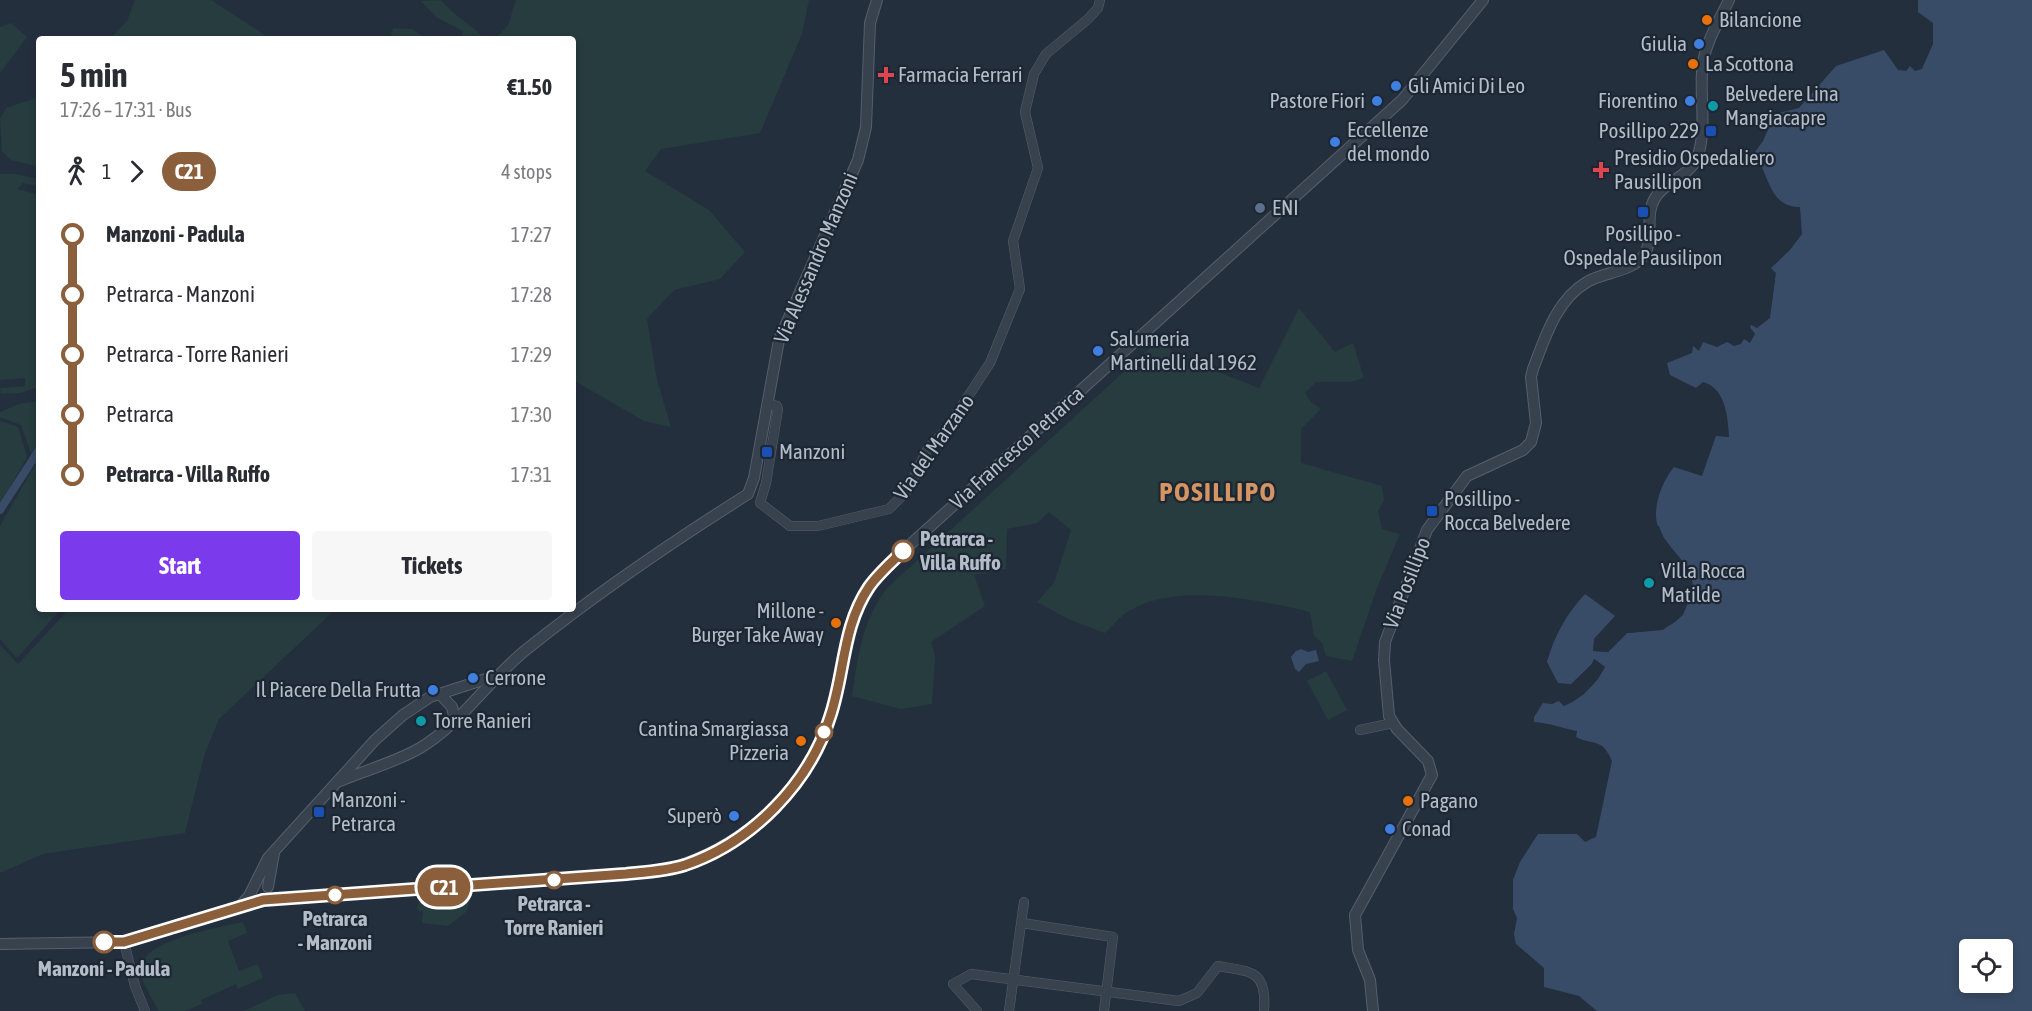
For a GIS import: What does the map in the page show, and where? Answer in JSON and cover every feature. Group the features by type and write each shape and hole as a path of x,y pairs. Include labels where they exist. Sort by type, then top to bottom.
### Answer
{"street":[{"name":"Via Alessandro Manzoni","path":"576,612 659,550 748,494 754,477 779,340 858,160 866,127 870,23 877,0"},
{"name":"Via del Marzano","path":"767,404 777,406 778,409 766,483 760,503 790,525 818,526 889,509 907,491 928,448 946,430 990,363 1020,289 1013,241 1038,168 1025,112 1034,74 1046,54 1088,19 1098,8 1100,0"},
{"name":"Via Francesco Petrarca","path":"262,900 662,871 703,857 759,823 787,795 814,754 830,718 848,632 856,610 870,586 903,551 1402,100 1483,0"},
{"name":"Via Posillipo","path":"1393,723 1388,710 1384,650 1423,537 1467,476 1523,450 1531,442 1536,423 1531,377 1552,322 1562,306 1586,282 1628,267 1644,255 1648,248 1649,216 1655,197 1692,168 1699,151 1703,62 1714,29 1729,0"},
{"name":"Via Alessandro Manzoni","path":"340,781 420,748 455,721 498,675 533,644 576,612"},
{"name":"Via Alessandro Manzoni","path":"239,907 253,887 261,867 372,744 416,705 440,694 498,675"},
{"path":"440,694 452,707 455,721"},
{"path":"1360,730 1393,723 1428,761 1432,775 1355,915 1358,950 1370,980 1373,1011"},
{"path":"372,744 373,756 391,760"},
{"path":"0,944 124,942 262,900 268,896 277,848"},
{"path":"262,900 254,898 253,887 263,883 268,888"},
{"name":"Via Francesco Petrarca","path":"268,888 306,897"},
{"path":"1009,1011 1024,902"},
{"path":"1022,922 1113,937 1104,1011"},
{"path":"124,942 135,986 146,1011"},
{"path":"976,1011 952,984 972,974 1173,1001 1187,1000 1197,993 1218,966 1249,971 1259,976 1263,987 1264,1011"}],"green space":[{"path":"135,0 211,0 266,36 113,36 127,21"},
{"path":"441,0 482,36 462,36 463,31 436,17 421,1"},
{"path":"516,0 809,0 802,34 760,133 661,149 645,171 709,210 745,252 720,279 674,290 647,319 657,380 671,427 644,421 576,382 576,36 498,36 508,25"},
{"path":"11,23 27,37 0,73 0,27"},
{"path":"393,28 412,29 422,36 391,36"},
{"path":"36,98 36,166 11,160 2,151 0,119 6,108"},
{"path":"0,174 15,174 36,178 36,185 23,183 17,189 36,194 36,388 20,393 1,394 0,388 25,386 25,378 0,380"},
{"path":"1299,308 1335,352 1353,343 1364,378 1350,382 1316,382 1305,393 1312,403 1321,409 1301,429 1301,463 1382,486 1384,500 1378,511 1382,529 1400,534 1377,588 1352,661 1326,656 1322,643 1314,636 1310,612 1243,599 1194,595 1148,602 1126,613 1105,633 1068,619 1037,602 1054,583 1071,530 1049,512 1037,523 1007,529 1006,569 974,575 985,606 931,642 935,656 932,704 901,709 852,696 862,639 872,613 887,588 1161,338 1173,354 1259,388"},
{"path":"36,401 36,612 58,612 17,658 0,639 0,526 35,465 21,425 0,417 0,412 19,404"},
{"path":"0,421 18,427 27,457 0,505"},
{"path":"66,612 333,612 219,719 205,753 185,833 43,854 0,873 0,645 18,664"},
{"path":"1326,671 1347,710 1328,720 1307,681"},
{"path":"471,899 466,912 448,926 422,923 423,912 417,910 418,903"},
{"path":"243,922 247,933 228,941 239,971 258,964 263,978 238,989 236,984 201,1000 202,1004 185,1011 158,1011 141,974 145,958 154,949 184,936"},
{"path":"295,993 305,1011 244,1011 278,995"}],"water":[{"path":"1918,0 2032,0 2032,1011 1597,1011 1579,996 1544,987 1544,968 1516,944 1514,934 1517,918 1513,909 1513,880 1520,862 1538,834 1577,834 1585,842 1596,837 1612,761 1605,748 1597,743 1576,737 1577,731 1534,722 1534,717 1543,703 1552,704 1559,701 1564,706 1571,703 1588,690 1605,667 1594,659 1592,664 1571,684 1558,683 1547,662 1550,652 1562,625 1585,594 1615,616 1594,639 1594,651 1608,652 1627,633 1661,629 1669,626 1682,615 1693,590 1692,580 1683,562 1658,527 1656,510 1659,497 1674,467 1702,476 1716,436 1729,437 1724,405 1717,390 1703,382 1696,388 1670,375 1667,363 1692,353 1693,346 1699,351 1703,342 1717,347 1727,342 1734,346 1741,344 1744,339 1750,343 1755,334 1751,325 1757,328 1770,318 1776,273 1771,268 1790,250 1802,234 1800,207 1785,204 1774,194 1761,165 1747,163 1763,141 1775,114 1799,108 1836,66 1884,50 1898,70 1906,71 1910,66 1915,71 1922,69 1933,44 1933,23 1918,12"},
{"path":"1301,649 1308,652 1316,650 1319,661 1306,664 1299,672 1295,669 1291,657"}],"pier":[{"path":"1656,526 1659,526 1664,539 1685,565 1693,589 1683,615 1663,630 1627,633 1608,652 1593,651 1594,639 1617,614 1617,618 1596,640 1596,648 1607,649 1627,630 1662,627 1680,613 1690,589 1683,566 1662,541"},
{"path":"1594,659 1605,667 1598,679 1584,694 1564,706 1559,701 1561,698 1565,703 1571,700 1595,677 1601,667 1596,663 1573,686 1569,687 1592,664"}],"waterway":[{"path":"0,510 36,455"}],"bus line":[{"name":"C21","path":"104,942 124,942 263,900 591,878 662,871 703,857 759,823 787,795 805,771 830,718 848,632 856,610 870,586 903,551"}],"place":[{"name":"Bilancione","path":"1707,20"},
{"name":"Giulia","path":"1699,44"},
{"name":"La Scottona","path":"1693,64"},
{"name":"Farmacia Ferrari","path":"886,75"},
{"name":"Gli Amici Di Leo","path":"1396,86"},
{"name":"Pastore Fiori","path":"1377,101"},
{"name":"Fiorentino","path":"1690,101"},
{"name":"Belvedere Lina Mangiacapre","path":"1713,106"},
{"name":"Posillipo 229","path":"1711,131"},
{"name":"Eccellenze del mondo","path":"1335,142"},
{"name":"Presidio Ospedaliero Pausillipon","path":"1601,170"},
{"name":"ENI","path":"1260,208"},
{"name":"Posillipo - Ospedale Pausilipon","path":"1643,212"},
{"name":"Salumeria Martinelli dal 1962","path":"1098,351"},
{"name":"Manzoni","path":"767,452"},
{"name":"Posillipo - Rocca Belvedere","path":"1432,511"},
{"name":"Petrarca - Villa Ruffo","path":"903,551"},
{"name":"Villa Rocca Matilde","path":"1649,583"},
{"name":"Millone - Burger Take Away","path":"836,623"},
{"name":"Cerrone","path":"473,678"},
{"name":"Il Piacere Della Frutta","path":"433,690"},
{"name":"Torre Ranieri","path":"421,721"},
{"name":"Cantina Smargiassa Pizzeria","path":"801,741"},
{"name":"Pagano","path":"1408,801"},
{"name":"Manzoni - Petrarca","path":"319,812"},
{"name":"Superò","path":"734,816"},
{"name":"Conad","path":"1390,829"},
{"name":"Petrarca - Torre Ranieri","path":"554,880"},
{"name":"Petrarca - Manzoni","path":"335,895"},
{"name":"Manzoni - Padula","path":"104,942"}],"district":[{"name":"POSILLIPO","path":"1218,492"}]}
